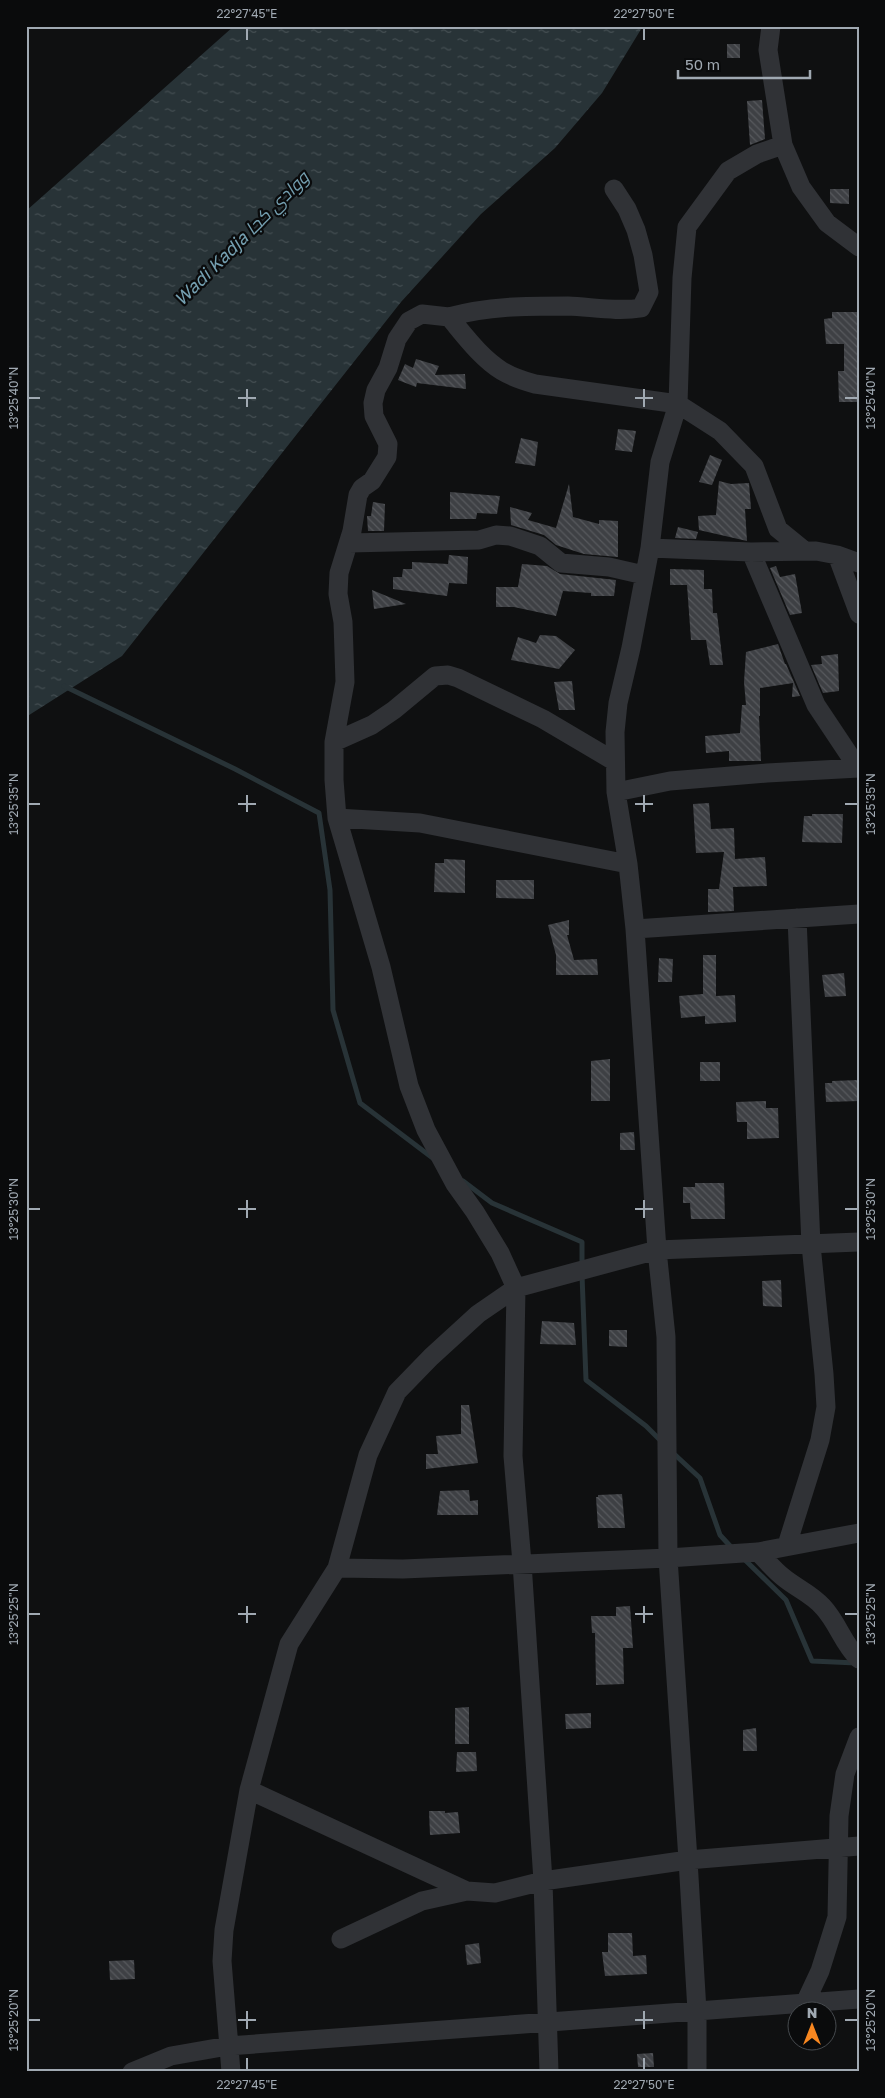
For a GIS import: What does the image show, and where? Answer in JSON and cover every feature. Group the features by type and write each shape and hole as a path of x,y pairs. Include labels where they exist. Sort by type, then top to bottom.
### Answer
{"street":[{"path":"772,26 768,50 783,145 801,187 827,223 859,247"},
{"path":"697,2072 697,2011 668,1558 666,1337 657,1250 635,929 628,864 616,792 614,761 618,702 631,648 650,548 660,462 678,404 682,278 687,227 728,171 757,154 783,145"},
{"path":"548,2072 543,1881 513,1456 516,1288 500,1253 455,1184 426,1130 409,1086 381,967 337,818 334,742 345,682 343,622 338,594 339,573 349,543 358,495 362,488 372,481 387,457 388,444 374,416 373,403 376,390 388,368 397,339 404,327 414,316 428,314 449,317 473,310 494,308 567,306 630,310 641,308 649,292 643,255 636,230 627,209 614,189"},
{"path":"449,317 480,352 502,371 516,378 535,384 678,404 720,431 754,466 778,529 805,551"},
{"path":"349,543 471,541 496,535 510,536 540,546 561,563 600,566 644,575"},
{"path":"650,548 751,552 805,551 837,555 859,563"},
{"path":"751,552 816,705 858,768"},
{"path":"837,555 859,614"},
{"path":"334,742 372,725 394,710 435,676 448,675 465,681 543,719 614,761"},
{"path":"616,792 670,781 858,768"},
{"path":"337,818 420,823 628,864"},
{"path":"635,929 859,914"},
{"path":"787,1545 820,1440 826,1407 811,1245 797,918"},
{"path":"231,2072 222,1961 224,1930 249,1790 289,1644 337,1568 368,1455 397,1392 431,1357 478,1314 516,1288 657,1250 859,1242"},
{"path":"337,1568 403,1569 668,1558 758,1552 787,1545 859,1533"},
{"path":"758,1552 782,1576 814,1598 824,1608 832,1617 851,1652 859,1658"},
{"path":"806,2000 820,1971 837,1917 839,1816 845,1774 859,1737"},
{"path":"249,1790 408,1865 467,1890"},
{"path":"341,1939 422,1901 467,1890 495,1892 543,1881 688,1860 859,1846"},
{"path":"838,2001 859,1999"},
{"path":"132,2072 171,2056 228,2046 788,2004"}],"water":[{"name":"Wadi Kadja ووادي كجا","path":"234,26 643,26 602,93 555,148 481,214 401,302 122,656 26,717 26,211"}],"building":[{"path":"727,44 740,44 740,58 727,58"},
{"path":"762,100 765,139 750,145 747,101"},
{"path":"830,189 849,189 849,204 830,203"},
{"path":"832,312 859,312 859,402 839,402 838,371 844,371 844,344 826,344 824,319 832,318"},
{"path":"416,359 439,366 435,375 465,374 466,389 417,383 416,387 398,380 405,364 413,368"},
{"path":"618,429 636,431 632,452 615,450"},
{"path":"521,438 538,442 535,466 515,463"},
{"path":"710,455 722,460 712,485 699,482"},
{"path":"719,481 731,484 749,483 751,509 745,509 747,541 699,530 698,516 716,515"},
{"path":"569,484 573,517 599,524 599,520 618,521 618,557 584,554 556,545 544,535 511,525 510,507 532,513 528,520 556,528"},
{"path":"450,492 500,496 497,514 477,513 476,519 450,519"},
{"path":"373,502 385,504 384,531 368,531 367,516 371,516"},
{"path":"678,527 698,532 696,539 675,538"},
{"path":"449,555 468,557 467,584 449,583 447,596 393,589 393,577 402,577 403,569 412,569 412,562 448,564"},
{"path":"522,564 547,566 560,574 616,580 614,596 591,596 591,593 563,591 556,616 514,607 496,607 496,587 518,587"},
{"path":"776,566 780,577 795,574 802,613 790,615 770,568"},
{"path":"670,569 704,570 704,589 712,589 713,613 717,613 723,665 710,665 706,640 691,640 687,585 670,585"},
{"path":"372,590 406,604 374,609"},
{"path":"540,635 556,636 575,650 559,669 511,660 518,637 536,643"},
{"path":"778,644 800,696 792,697 793,683 760,688 761,761 729,761 729,751 706,753 705,736 740,733 742,705 746,705 744,682 746,652"},
{"path":"838,654 839,691 823,693 811,665 822,664 821,656"},
{"path":"572,681 575,710 559,710 554,682"},
{"path":"709,803 711,829 734,828 735,859 765,857 767,886 733,887 734,911 708,912 708,889 719,889 724,852 696,853 693,804"},
{"path":"812,814 843,814 842,843 802,842 804,816 812,816"},
{"path":"444,859 465,860 465,893 434,892 435,863 444,863"},
{"path":"496,880 534,880 534,899 496,898"},
{"path":"569,920 569,935 567,935 574,960 597,959 598,975 556,975 556,955 548,925"},
{"path":"703,955 716,955 716,996 735,995 736,1022 705,1024 705,1016 681,1018 679,996 703,994"},
{"path":"659,958 673,959 672,982 658,982"},
{"path":"844,973 846,996 825,997 822,975"},
{"path":"610,1059 610,1101 591,1101 591,1061"},
{"path":"700,1062 720,1062 720,1081 700,1081"},
{"path":"859,1080 859,1101 826,1102 825,1083"},
{"path":"766,1101 766,1108 778,1108 779,1138 747,1139 747,1122 737,1122 736,1102"},
{"path":"634,1132 635,1150 620,1150 620,1133"},
{"path":"695,1183 724,1183 725,1219 691,1219 690,1203 683,1203 683,1187 695,1187"},
{"path":"781,1280 782,1307 763,1306 762,1281"},
{"path":"542,1321 574,1323 576,1345 540,1344"},
{"path":"609,1330 627,1330 627,1347 609,1346"},
{"path":"461,1405 469,1405 478,1463 426,1469 426,1454 438,1454 436,1436 461,1434"},
{"path":"469,1490 470,1501 478,1500 478,1515 437,1515 440,1491"},
{"path":"622,1494 625,1528 598,1528 596,1497 598,1495"},
{"path":"630,1606 633,1648 623,1648 624,1684 596,1685 595,1633 592,1633 591,1616 616,1616 616,1607"},
{"path":"469,1707 469,1744 455,1744 455,1708"},
{"path":"591,1713 591,1728 566,1729 565,1714"},
{"path":"756,1728 757,1751 743,1751 743,1730"},
{"path":"457,1752 476,1752 477,1771 456,1772"},
{"path":"429,1811 458,1812 460,1833 430,1835"},
{"path":"608,1933 632,1933 633,1956 646,1955 647,1974 605,1976 602,1952 608,1952"},
{"path":"479,1943 481,1963 467,1965 465,1945"},
{"path":"134,1960 135,1979 110,1980 109,1961"},
{"path":"653,2053 654,2067 638,2067 637,2054"}],"waterway":[{"path":"64,686 235,769 319,813 330,890 333,1010 360,1103 434,1159"},
{"path":"463,1181 492,1203 582,1242 582,1267"},
{"path":"582,1275 586,1380 646,1426 661,1441"},
{"path":"672,1452 700,1478 720,1535 732,1548"},
{"path":"744,1559 786,1600 812,1661 856,1663"}]}
